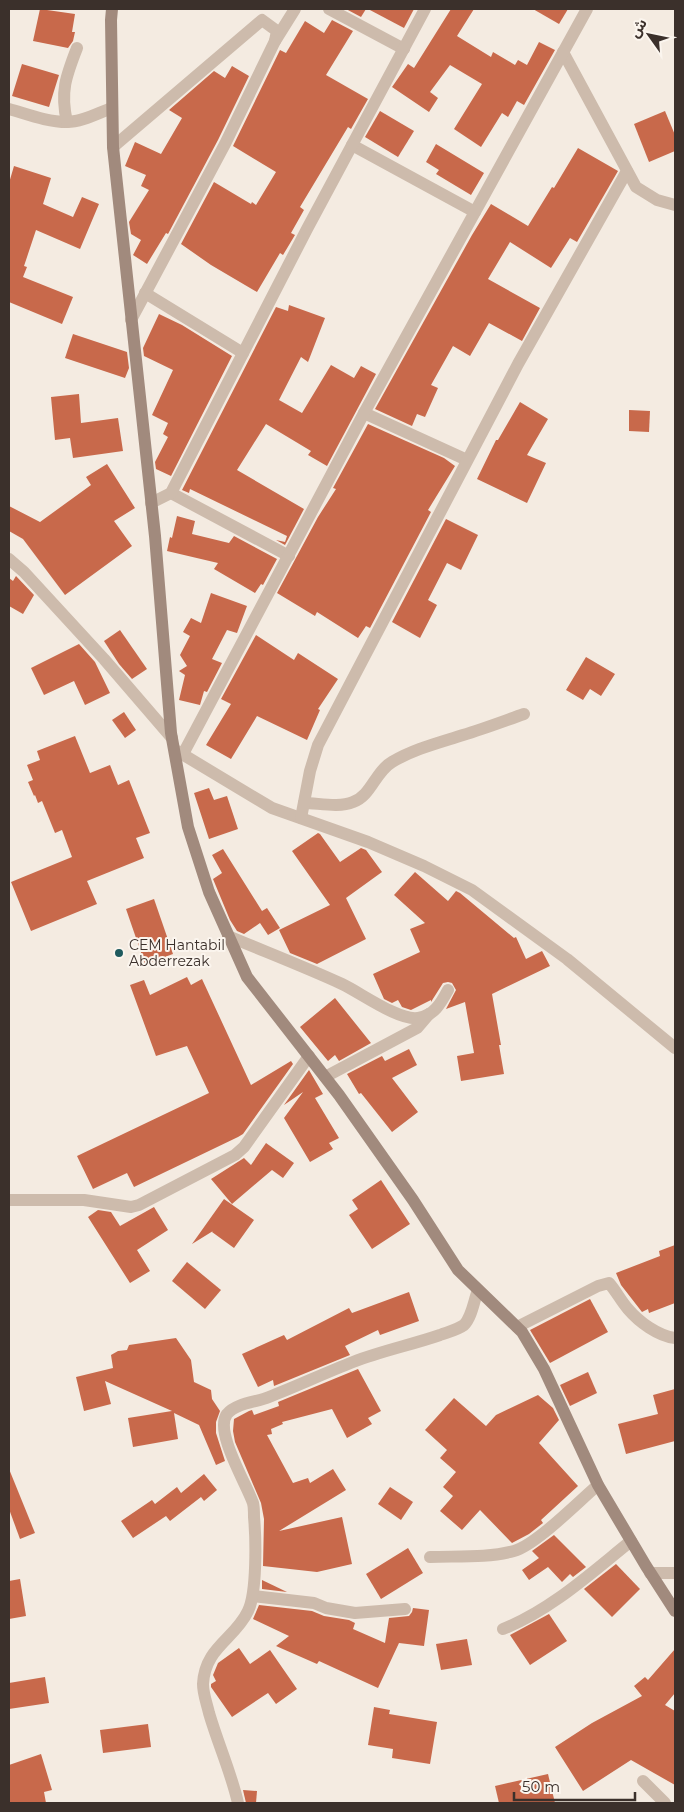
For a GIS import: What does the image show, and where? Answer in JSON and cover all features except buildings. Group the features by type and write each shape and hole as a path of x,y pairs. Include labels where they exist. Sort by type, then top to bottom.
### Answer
{"street":[{"path":"112,9 113,147 176,747 188,827 208,892 246,977 325,1076 413,1200 458,1270 522,1332 544,1369 598,1485 650,1573 675,1611"},
{"path":"131,320 225,144 275,41 296,9"},
{"path":"329,9 404,49"},
{"path":"151,503 171,493 425,9"},
{"path":"176,747 289,556 364,413 587,9"},
{"path":"113,147 262,20 277,31 275,41"},
{"path":"67,122 63,91 66,74 77,48"},
{"path":"563,52 636,187 657,200 675,205"},
{"path":"9,109 46,120 67,122 82,119 112,108"},
{"path":"352,145 475,212"},
{"path":"301,818 310,771 318,744 518,364 627,171"},
{"path":"145,293 243,353"},
{"path":"364,413 467,460"},
{"path":"171,493 289,556"},
{"path":"9,559 24,572 98,652 176,747 272,808 400,856 472,890 567,959 675,1048"},
{"path":"304,803 338,804 353,802 364,795 385,766 398,759 418,749 524,714"},
{"path":"228,936 342,984 406,1018 419,1018 430,1014"},
{"path":"325,1076 416,1028 438,1007 448,990"},
{"path":"9,1200 84,1200 131,1206 139,1205 235,1155 244,1147 309,1056"},
{"path":"517,1327 598,1286 609,1283 616,1290 627,1308 643,1324 669,1338 675,1338"},
{"path":"238,1803 234,1783 213,1728 204,1696 203,1683 208,1663 216,1649 240,1624 249,1611 253,1596 255,1526 253,1504 226,1438 224,1424 227,1415 235,1408 261,1400 353,1362 457,1329 465,1324 478,1290"},
{"path":"430,1556 490,1555 516,1551 534,1540 598,1485"},
{"path":"502,1629 523,1621 553,1602 631,1541"},
{"path":"650,1573 675,1573"},
{"path":"253,1596 314,1603 326,1608 355,1613 405,1609"},
{"path":"643,1780 665,1803"}],"place":[{"name":"CEM Hantabil Abderrezak","path":"119,953"}]}
